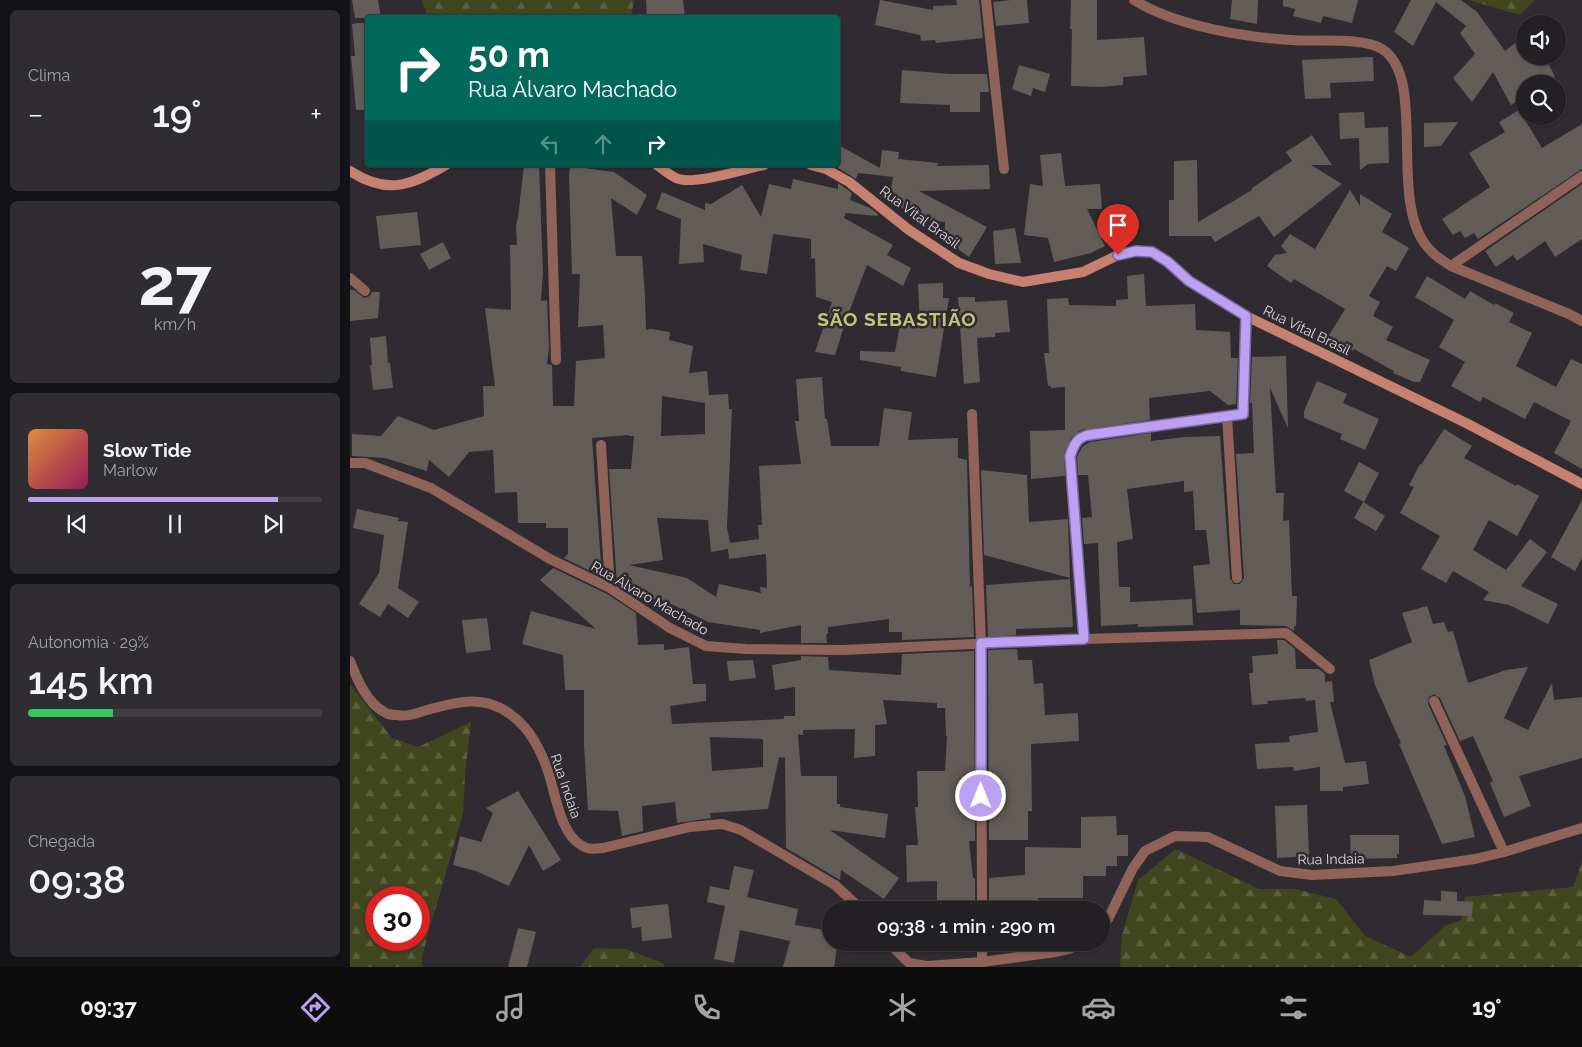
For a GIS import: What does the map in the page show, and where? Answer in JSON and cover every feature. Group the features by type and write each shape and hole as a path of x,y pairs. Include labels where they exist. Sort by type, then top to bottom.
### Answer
{"street":[{"path":"986,0 1004,169"},
{"path":"1134,0 1148,8 1209,29 1291,40 1364,42 1382,49 1393,60 1404,84 1407,175 1411,208 1424,243 1436,256 1451,266 1582,321"},
{"path":"350,171 364,180 385,186 407,184 426,177 443,167"},
{"path":"550,167 556,360"},
{"path":"660,167 677,179 691,180 705,179 756,167"},
{"name":"Rua Vital Brasil","path":"818,167 826,169 849,182 909,230 959,263 989,274 1022,282 1083,272 1118,255 1136,251 1152,252 1168,262 1189,281 1246,316 1451,416 1582,484"},
{"path":"1451,266 1582,176"},
{"path":"350,278 365,290"},
{"path":"1084,639 1070,456 1074,443 1088,435 1243,414 1246,316"},
{"path":"972,414 981,643 982,901"},
{"path":"1227,416 1237,578"},
{"path":"601,445 610,588"},
{"name":"Rua Álvaro Machado","path":"350,463 365,463 431,488 550,560 610,588 670,628 706,646 746,649 843,650 1084,639 1286,633 1330,669"},
{"name":"Rua Indaia","path":"350,664 361,687 373,703 386,714 404,716 466,700 496,705 511,714 528,732 545,763 563,823 571,836 580,845 590,849 603,848 690,827 722,824 741,830 835,885 852,901"},
{"path":"1434,701 1504,852"},
{"name":"Rua Indaia","path":"1110,915 1133,868 1145,851 1175,836 1208,837 1280,871 1312,875 1393,871 1475,859 1582,828"},
{"path":"896,951 908,965 927,966 982,962 1060,951"},
{"path":"982,951 982,962"}],"green space":[{"path":"422,0 634,0 631,15 427,15"},
{"path":"1468,0 1535,0 1520,15"},
{"path":"350,684 392,738 418,747 471,722 463,813 430,928 430,886 365,886 365,951 423,951 422,967 350,967"},
{"path":"1176,849 1259,889 1295,889 1336,899 1365,936 1411,957 1445,926 1461,920 1465,897 1573,887 1582,862 1582,967 1120,967 1122,935 1138,880"},
{"path":"594,948 626,949 663,963 665,967 580,967"}],"building":[{"path":"352,0 378,0 380,15 365,15 365,18 355,18"},
{"path":"646,0 683,0 685,15 647,15"},
{"path":"880,0 933,10 933,6 957,5 956,0 979,0 983,38 936,43 935,40 921,41 920,35 875,25"},
{"path":"1027,0 1029,23 996,26 993,2"},
{"path":"1071,0 1097,0 1097,40 1144,37 1147,75 1123,77 1123,85 1101,87 1071,86"},
{"path":"1232,0 1258,0 1257,24 1230,19"},
{"path":"1283,0 1358,0 1352,23 1323,16 1321,23 1293,16 1295,9 1283,6"},
{"path":"1411,0 1461,0 1477,12 1505,51 1516,42 1516,65 1549,65 1554,75 1516,75 1516,102 1511,105 1493,72 1472,102 1453,78 1475,54 1460,33 1466,26 1436,2 1413,46 1394,32"},
{"path":"365,22 365,110 356,110 351,56 355,56 352,24"},
{"path":"1373,57 1374,81 1330,83 1331,98 1305,99 1302,60"},
{"path":"1019,65 1050,74 1045,92 1033,88 1031,96 1012,89"},
{"path":"902,70 950,74 987,74 989,92 980,92 980,112 950,112 950,105 900,103"},
{"path":"1364,112 1365,128 1388,126 1389,163 1368,164 1360,170 1359,138 1340,139 1339,113"},
{"path":"1516,112 1516,125 1528,125 1542,148 1582,124 1582,169 1478,239 1474,233 1465,238 1460,231 1453,235 1442,219 1490,187 1469,153 1505,132 1499,122"},
{"path":"1458,122 1441,146 1424,147 1424,123"},
{"path":"1312,135 1332,165 1311,165 1342,184 1274,237 1259,216 1215,242 1211,236 1169,236 1169,200 1174,200 1174,161 1197,160 1198,222 1252,190 1252,188 1292,161 1286,152"},
{"path":"840,146 880,168 882,150 899,152 898,159 938,163 937,166 989,165 990,189 919,191 987,227 969,257 944,239 945,222 912,219 912,215 889,199 893,177 858,173 856,179 838,168 840,167"},
{"path":"1061,153 1065,186 1100,184 1102,209 1087,209 1105,246 1091,253 1054,262 1048,238 1024,235 1030,184 1043,186 1040,155"},
{"path":"524,167 539,167 543,272 541,301 547,300 549,348 547,364 552,365 553,406 574,406 576,361 605,358 603,325 578,327 580,274 572,274 570,167 614,172 647,195 637,215 611,198 616,256 642,256 646,330 670,332 669,340 693,346 689,373 707,371 709,395 728,394 729,409 732,409 727,527 730,543 759,539 758,525 762,525 759,466 801,464 795,421 799,421 796,379 822,377 825,419 827,419 831,446 879,446 884,408 912,412 908,440 958,438 958,458 967,460 970,587 972,586 974,637 902,640 902,632 889,632 889,619 828,627 828,634 826,634 827,643 801,643 801,625 760,633 760,630 708,622 665,601 634,596 617,584 609,469 631,469 634,436 592,438 602,577 564,558 568,554 568,528 546,528 546,523 518,523 517,492 495,493 493,450 469,452 449,477 429,460 427,471 385,458 352,456 352,434 381,436 398,416 434,430 484,416 483,386 495,386 485,308 511,310 510,245 517,245 516,226","holes":["662,396 705,403 705,434 661,436","657,518 708,520 711,552 728,549 729,559 766,554 767,588 760,587 761,593 719,584 716,597 687,578 629,565 663,560"]},
{"path":"793,179 838,189 838,183 852,193 850,200 870,208 878,214 877,216 846,213 844,218 893,245 887,255 911,268 903,286 867,265 835,355 815,352 832,302 816,297 815,258 811,259 811,239 773,234 767,274 740,270 742,255 703,244 704,262 679,264 681,219 656,209 662,192 705,210 705,203 711,204 742,185 761,217 769,184 791,189"},
{"path":"1582,184 1582,239 1555,257 1545,241 1517,261 1513,255 1496,267 1485,251"},
{"path":"1350,190 1360,206 1360,194 1392,214 1382,232 1409,248 1396,271 1387,266 1369,296 1380,302 1373,316 1393,327 1386,340 1430,360 1420,382 1414,382 1393,373 1394,371 1328,337 1345,309 1294,279 1291,283 1267,266 1275,255 1287,253 1281,246 1290,234 1315,249"},
{"path":"417,212 421,245 380,249 376,216"},
{"path":"1015,228 1021,263 995,264 993,231"},
{"path":"443,242 451,258 429,270 420,254"},
{"path":"1144,274 1146,306 1195,304 1196,330 1230,332 1231,358 1238,358 1236,404 1228,405 1210,391 1149,398 1150,420 1081,430 1071,438 1064,454 1065,476 1031,479 1030,431 1065,430 1065,387 1051,388 1051,386 1048,386 1044,353 1049,353 1047,299 1068,298 1069,305 1116,306 1116,300 1128,299 1127,276"},
{"path":"1427,276 1465,299 1470,291 1494,305 1495,303 1514,313 1509,322 1532,333 1516,366 1556,387 1571,359 1582,364 1582,469 1554,453 1571,421 1534,402 1525,419 1483,397 1480,402 1451,386 1465,362 1439,347 1454,320 1415,297"},
{"path":"943,283 943,298 949,298 936,377 901,371 901,367 860,360 860,351 895,352 901,320 920,324 918,284"},
{"path":"350,290 354,290 364,298 370,296 372,292 380,292 378,318 350,321"},
{"path":"958,297 975,297 975,302 1007,300 1010,332 995,333 995,337 977,338 980,382 964,384"},
{"path":"386,336 388,363 390,363 393,388 373,390 370,365 372,365 370,338"},
{"path":"1286,356 1288,428 1270,388 1276,493 1284,493 1283,521 1289,520 1292,596 1297,596 1296,626 1294,626 1294,631 1286,626 1240,625 1240,610 1197,613 1193,566 1210,564 1206,530 1195,530 1193,491 1184,492 1184,481 1127,489 1133,539 1117,542 1119,587 1130,587 1130,602 1192,599 1193,625 1138,627 1138,624 1101,626 1098,543 1084,544 1082,518 1092,517 1088,475 1078,475 1077,457 1082,447 1090,442 1151,433 1151,441 1185,437 1220,436 1230,578 1234,584 1240,584 1244,578 1236,454 1254,453 1252,403 1250,403 1252,357"},
{"path":"1317,381 1347,394 1343,403 1379,419 1365,450 1340,439 1342,434 1304,418 1304,411"},
{"path":"1444,429 1472,446 1464,458 1539,496 1517,536 1489,520 1473,550 1506,570 1530,539 1547,552 1521,586 1558,604 1548,624 1509,605 1483,600 1489,592 1453,571 1446,583 1421,569 1440,536 1400,513 1414,487 1409,485 1420,464"},
{"path":"1359,462 1379,473 1364,502 1344,491"},
{"path":"981,470 1027,475 1029,522 1068,519 1070,578 984,555"},
{"path":"1582,500 1582,558 1575,571 1551,557"},
{"path":"1363,502 1385,516 1376,531 1354,518"},
{"path":"357,509 399,518 398,521 408,522 398,588 419,602 408,618 388,604 380,617 359,604 379,573 384,535 353,528"},
{"path":"553,568 607,594 636,613 638,645 664,644 664,650 689,647 693,684 706,684 706,701 670,706 672,724 784,719 784,716 795,716 795,687 775,690 772,665 801,660 801,656 828,657 829,670 901,675 902,654 974,651 975,841 969,841 973,878 975,878 975,901 937,901 937,881 907,882 906,845 918,845 915,807 918,807 917,771 945,771 947,736 945,708 937,708 937,703 883,700 887,724 875,725 875,756 854,758 855,729 803,730 803,735 798,734 801,776 837,776 837,804 840,804 840,807 888,814 885,838 830,830 899,878 884,899 841,870 840,880 786,848 785,758 779,757 768,809 710,813 711,818 677,823 675,802 642,806 643,831 622,836 618,811 588,810 584,745 584,690 565,690 563,655 522,644 531,611 596,629 540,580","holes":["710,737 763,739 763,767 712,771"]},
{"path":"1070,579 1073,627 1016,629 1016,635 988,637 986,585"},
{"path":"1427,606 1433,624 1444,622 1448,632 1453,631 1468,683 1506,670 1528,667 1504,718 1528,730 1552,683 1554,700 1582,697 1582,758 1519,776 1531,806 1504,817 1490,783 1493,781 1473,736 1460,741 1440,698 1434,694 1429,697 1428,704 1447,745 1444,746 1465,796 1475,837 1442,844 1375,685 1369,660 1412,642 1402,613"},
{"path":"487,618 491,650 466,653 462,620"},
{"path":"1277,640 1284,640 1295,649 1296,669 1319,669 1325,674 1325,682 1332,681 1334,702 1330,702 1345,763 1366,761 1369,784 1343,787 1343,791 1320,791 1320,767 1294,771 1293,767 1257,769 1255,744 1290,742 1289,736 1318,732 1315,700 1306,701 1305,698 1267,701 1268,704 1252,705 1249,673 1253,673 1252,656 1278,654"},
{"path":"1017,649 1018,660 1032,660 1034,684 1043,683 1045,715 1078,713 1079,741 1031,744 1032,811 1028,811 1028,840 989,840 988,650"},
{"path":"753,660 756,678 729,681 727,661"},
{"path":"518,791 561,860 543,871 529,845 509,886 476,871 453,865 460,836 481,842 493,813 486,808"},
{"path":"1307,805 1309,856 1277,858 1275,806"},
{"path":"1116,816 1117,835 1128,835 1128,856 1117,856 1117,866 1106,866 1106,876 1083,876 1083,898 1038,898 1038,901 989,901 989,878 1025,875 1025,847 1081,848 1081,817"},
{"path":"1350,835 1399,835 1399,854 1397,854 1397,858 1351,859"},
{"path":"734,866 754,870 747,897 798,909 795,925 822,930 822,951 837,951 834,967 783,967 790,941 740,930 734,963 714,959 725,906 707,902 710,886 729,890"},
{"path":"1441,891 1457,892 1457,901 1473,902 1472,916 1423,915 1424,900 1441,901"},
{"path":"668,904 672,938 642,941 641,927 632,928 630,908"},
{"path":"518,928 536,932 527,967 508,967"}],"district":[{"name":"SÃO SEBASTIÃO","path":"897,319"}],"route":[{"path":"981,796 981,643 1084,639 1070,456 1074,443 1088,435 1243,414 1246,316 1189,281 1168,262 1152,252 1136,251 1118,255"}]}
